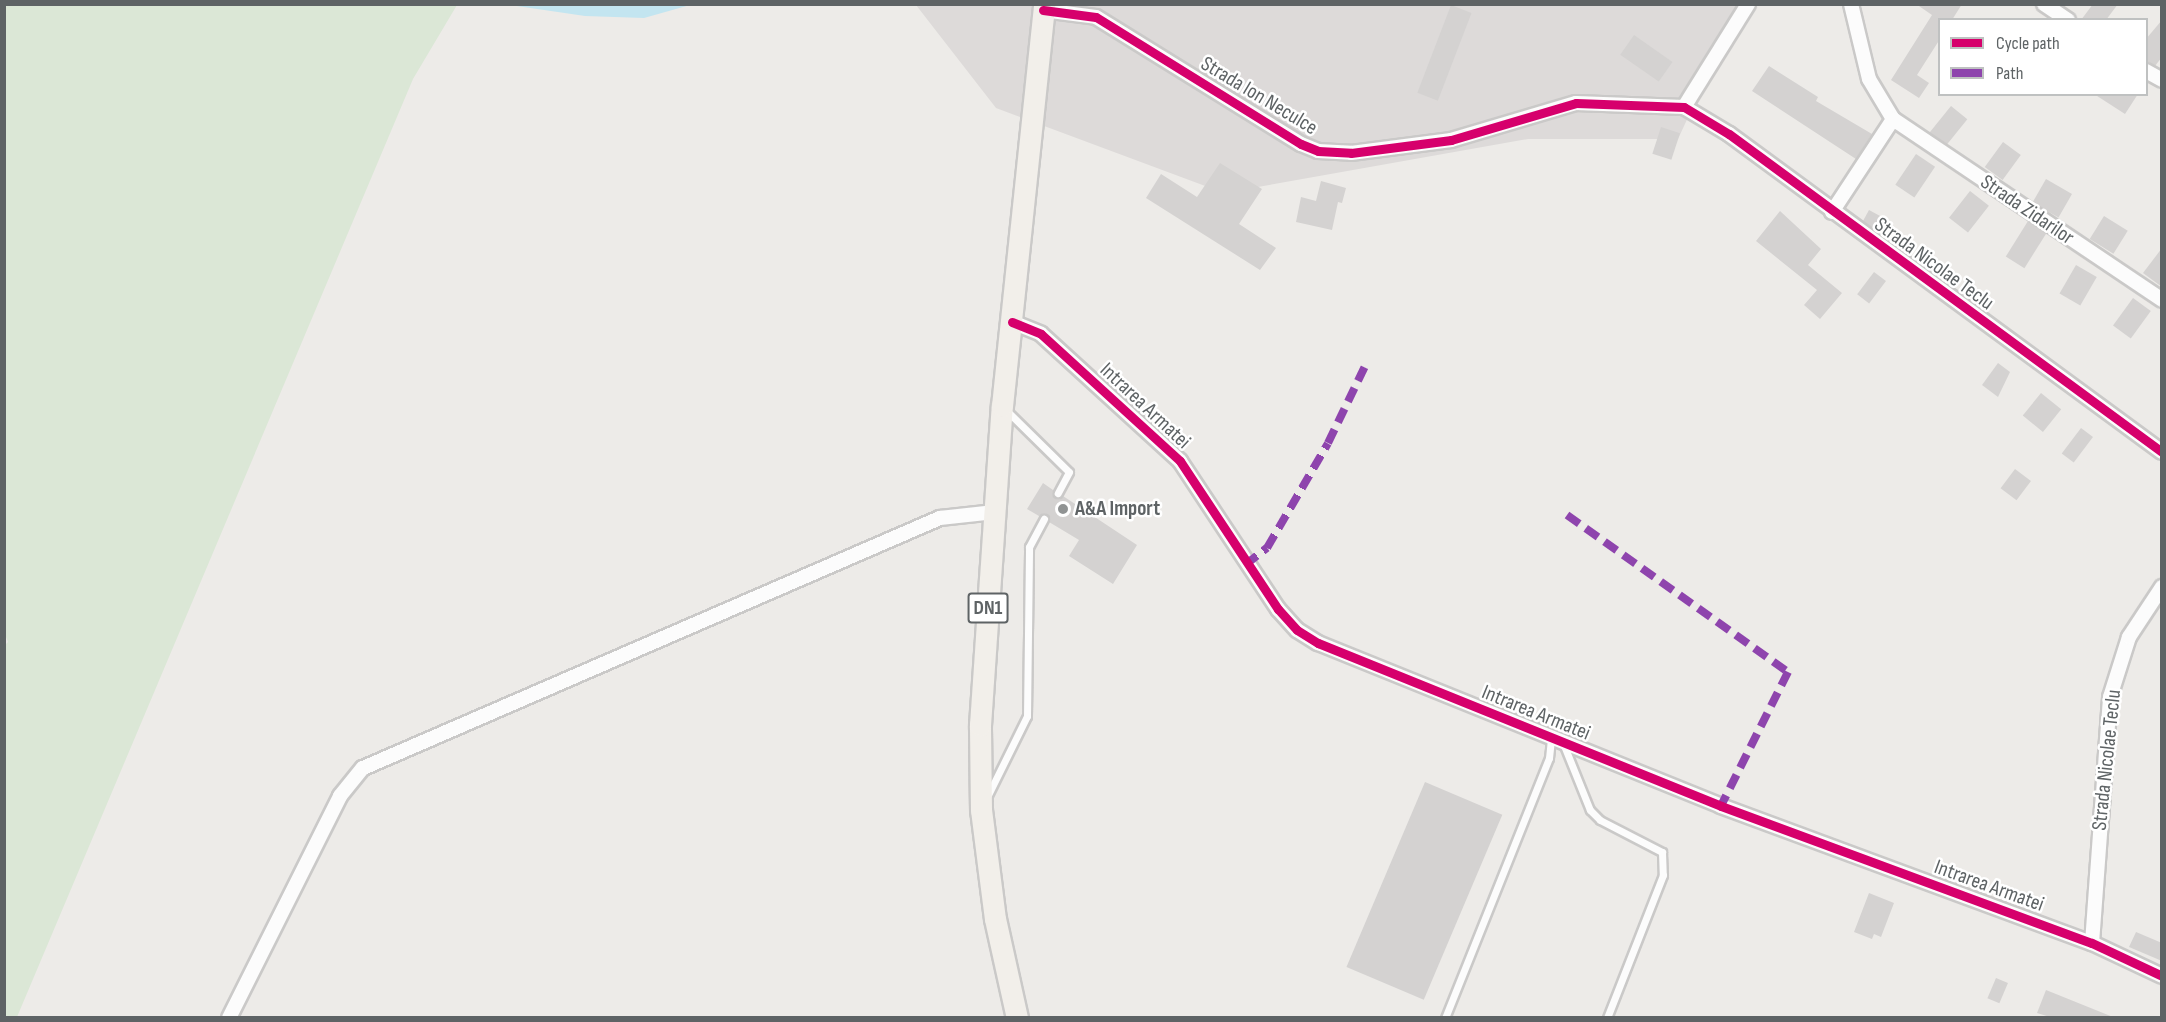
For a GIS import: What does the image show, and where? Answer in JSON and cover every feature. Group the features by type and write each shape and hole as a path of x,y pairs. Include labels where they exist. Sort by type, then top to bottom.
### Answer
{"main road":[{"name":"DN1","path":"1017,1017 995,919 981,810 980,725 1002,406 1043,7"}],"street":[{"path":"1684,107 1748,4"},
{"name":"Strada Zidarilor","path":"1851,4 1869,79 1893,120 2162,300"},
{"path":"2044,4 2065,18"},
{"name":"Strada Ion Neculce","path":"1043,7 1096,17 1300,144 1318,151 1351,153 1451,140 1576,103 1684,107"},
{"path":"2148,71 2162,80"},
{"name":"Strada Nicolae Teclu","path":"1684,107 1729,134 1832,212 2162,452"},
{"path":"1832,212 1893,120"},
{"name":"Intrarea Armatei","path":"1012,322 1041,334 1180,461 1245,565 1297,630 1364,664 1557,741 2092,944 2162,976"},
{"path":"229,1017 340,796 363,768 940,518 995,512"},
{"name":"Strada Nicolae Teclu","path":"2092,944 2110,697 2129,637 2162,587"}],"lane":[{"path":"1002,406 1069,472 1058,493"},
{"path":"981,810 1027,716 1029,547 1044,519"},
{"path":"1445,1017 1557,741"},
{"path":"1557,741 1590,810 1600,820 1662,852 1663,875 1607,1017"}],"shaded area":[{"path":"916,5 1740,5 1678,139 1528,139 1224,193 996,108"}],"green space":[{"path":"5,5 457,5 413,79 17,1017 5,1018 4,646 8,642 4,632"}],"water":[{"path":"510,5 690,5 644,18 585,16"}],"building":[{"path":"1916,4 1962,4 1953,18 1938,18 1938,42 1917,75 1929,83 1919,98 1891,80 1932,15"},
{"path":"2093,4 2118,4 2108,18 2082,18"},
{"path":"1451,5 1472,13 1438,101 1417,93"},
{"path":"2162,20 2162,57 2155,66 2148,62 2148,37"},
{"path":"1634,35 1673,62 1659,82 1620,55"},
{"path":"1769,66 1818,97 1816,101 1872,134 1856,159 1752,91"},
{"path":"2097,96 2137,96 2125,114"},
{"path":"1951,106 1967,119 1946,146 1930,132"},
{"path":"1661,127 1680,133 1671,160 1652,154"},
{"path":"2003,142 2021,155 2003,180 1985,167"},
{"path":"1916,154 1935,167 1914,198 1895,185"},
{"path":"1220,163 1262,189 1239,224 1276,248 1260,270 1146,198 1161,174 1197,197"},
{"path":"2046,179 2072,194 2058,217 2032,202"},
{"path":"1321,181 1346,188 1342,203 1338,202 1332,230 1296,222 1301,197 1316,201"},
{"path":"1970,191 1989,206 1968,233 1949,218"},
{"path":"1869,210 1893,223 1885,237 1863,221"},
{"path":"1780,211 1821,249 1808,265 1842,293 1820,319 1804,305 1817,290 1756,241"},
{"path":"2104,216 2128,231 2113,254 2090,239"},
{"path":"2028,221 2047,233 2024,268 2006,257"},
{"path":"2162,248 2162,287 2143,273"},
{"path":"2076,265 2097,277 2080,306 2060,294"},
{"path":"1874,272 1886,281 1869,303 1857,294"},
{"path":"2133,298 2151,311 2131,338 2113,326"},
{"path":"1998,363 2010,372 1998,397 1982,385"},
{"path":"2041,393 2061,409 2043,432 2023,416"},
{"path":"2081,428 2093,437 2074,463 2062,454"},
{"path":"2015,469 2031,481 2017,500 2001,488"},
{"path":"1043,483 1053,490 1055,498 1063,496 1137,545 1113,584 1069,556 1079,540 1049,522 1047,514 1039,516 1027,509"},
{"path":"1425,782 1502,815 1424,1000 1346,967"},
{"path":"1869,893 1894,903 1881,937 1874,934 1872,939 1854,932"},
{"path":"2136,932 2162,943 2162,961 2129,947"},
{"path":"1996,978 2008,983 1999,1003 1987,998"},
{"path":"2046,990 2113,1017 2050,1017 2037,1013"}],"marked path":[{"path":"1245,565 1267,548 1328,443 1367,362"},
{"path":"1567,515 1788,672 1721,806"}],"cycle path":[{"path":"1043,10 1096,17 1301,144 1318,151 1351,153 1451,140 1576,103 1684,107 1729,134 2162,452"},
{"path":"1012,322 1041,334 1180,461 1278,609 1297,630 1318,643 1721,806 2092,943 2162,976"}],"place":[{"name":"A&A Import","path":"1063,509"}]}
